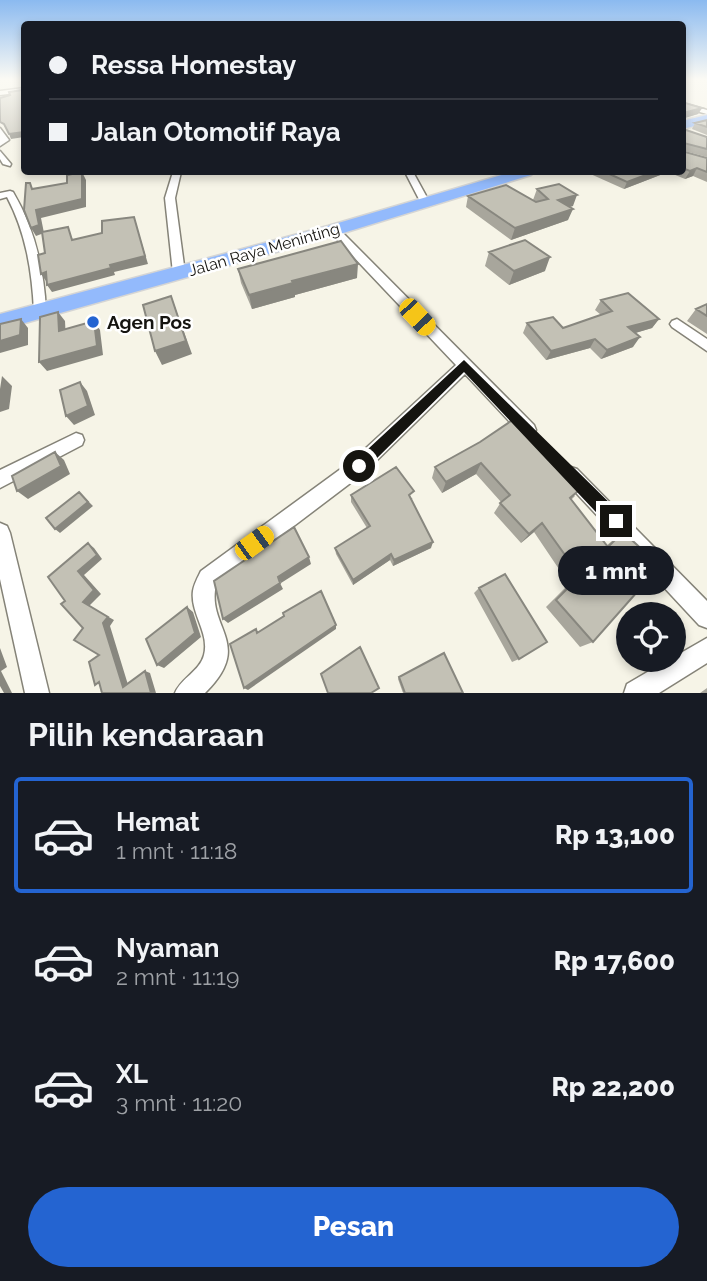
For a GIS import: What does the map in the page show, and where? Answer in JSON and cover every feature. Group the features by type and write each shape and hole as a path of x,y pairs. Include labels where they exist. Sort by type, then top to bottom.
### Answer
{"highway":[{"path":"687,130 707,119"},
{"name":"Jalan Raya Meninting","path":"0,322 500,184 520,175"}],"street":[{"path":"0,130 5,140 0,144"},
{"path":"0,153 7,164"},
{"path":"176,175 170,198 179,273"},
{"path":"411,175 425,203"},
{"path":"0,196 10,194 31,243 39,279 40,311"},
{"path":"334,230 540,443"},
{"path":"677,324 707,346"},
{"path":"187,693 209,670 218,649 218,639 203,596 208,578 359,466 464,365"},
{"path":"0,479 76,440"},
{"path":"559,462 707,617"},
{"path":"0,533 37,693"},
{"path":"636,693 707,650"}],"building":[{"path":"0,111 21,111 21,132 9,134 0,122"},
{"path":"707,120 707,127 695,123"},
{"path":"686,130 707,137 707,149 686,144"},
{"path":"686,152 707,158 707,172 697,168 686,170"},
{"path":"67,175 82,175 82,199 36,210 39,225 31,228 24,210 26,183 30,183 32,189 67,183"},
{"path":"612,175 646,175 627,182"},
{"path":"559,184 577,195 558,200 573,209 515,228 468,196 506,185 536,202 548,199 537,189"},
{"path":"134,217 145,256 47,285 46,272 41,274 38,255 45,253 42,232 68,227 72,240 102,233 102,221"},
{"path":"525,240 550,257 514,271 489,252"},
{"path":"341,241 358,264 249,295 238,269"},
{"path":"628,293 659,319 628,327 640,337 607,350 595,339 551,351 527,323 553,317 563,328 612,311 601,300"},
{"path":"171,296 186,341 155,351 143,305"},
{"path":"707,304 707,316 696,309"},
{"path":"58,312 59,331 94,321 97,346 39,362 40,317"},
{"path":"21,319 20,335 0,341 0,324"},
{"path":"80,382 88,406 66,416 60,390"},
{"path":"517,417 584,486 570,498 608,547 623,532 660,566 628,602 616,602 616,616 593,642 556,600 580,576 542,523 529,534 500,503 510,495 481,463 446,482 435,467"},
{"path":"55,452 61,466 17,491 12,476"},
{"path":"396,467 414,491 409,495 433,542 394,560 391,554 353,580 335,548 370,526 351,495"},
{"path":"79,492 88,502 55,529 46,518"},
{"path":"294,527 309,557 278,577 280,583 223,619 214,581"},
{"path":"88,543 97,555 78,571 94,590 83,602 108,617 103,623 123,687 145,671 151,693 102,693 99,682 95,685 89,662 99,655 74,640 83,628 61,604 65,601 48,577"},
{"path":"505,574 547,642 519,659 479,588"},
{"path":"321,591 336,625 244,688 230,644 256,629 257,633 284,616 283,613"},
{"path":"187,607 195,633 157,665 146,639"},
{"path":"360,647 379,688 371,693 328,693 321,674"},
{"path":"444,653 463,693 405,693 399,677"}],"place":[{"name":"Agen Pos","path":"93,322"}],"route":[{"path":"359,466 464,365 616,521"}]}
